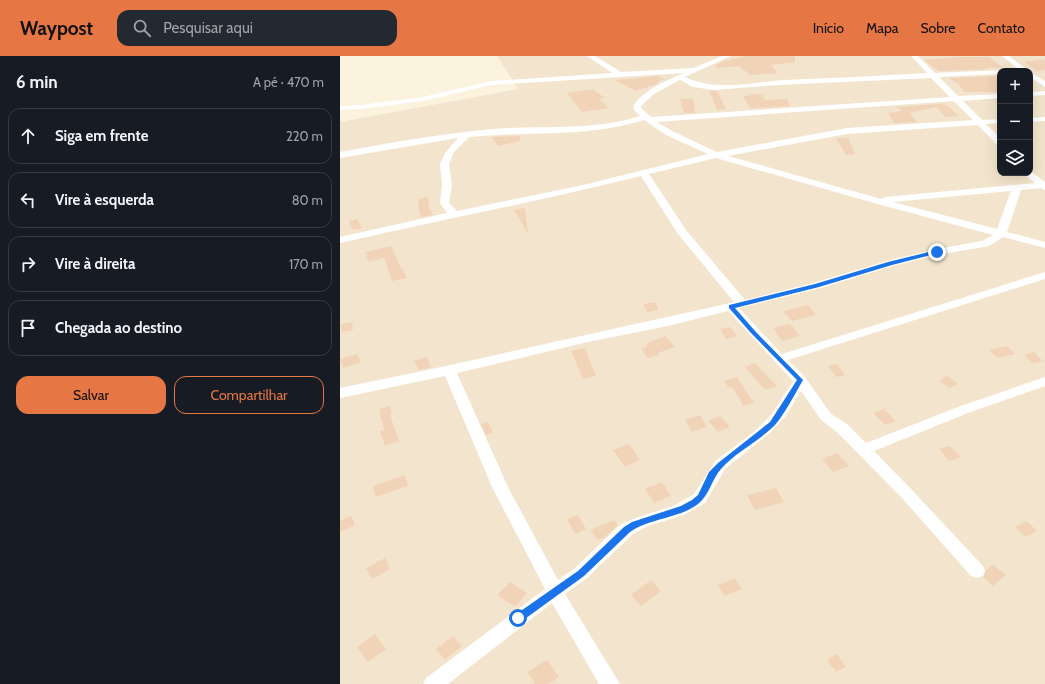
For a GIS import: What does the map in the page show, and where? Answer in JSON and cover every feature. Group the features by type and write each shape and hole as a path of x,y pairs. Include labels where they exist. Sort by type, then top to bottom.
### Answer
{"street":[{"path":"590,56 620,75"},
{"path":"728,56 695,70 650,93 638,102 638,110 647,119 669,133 716,156 876,201 1045,245"},
{"path":"914,56 997,140"},
{"path":"1005,56 1022,68"},
{"path":"340,108 361,107 424,98 496,83 695,70"},
{"path":"681,78 696,85 714,88 778,83 997,72"},
{"path":"1033,76 1045,85"},
{"path":"1033,94 1045,93"},
{"path":"340,155 417,142 506,131 602,128 647,119 997,96"},
{"path":"1033,120 1045,119"},
{"path":"340,240 455,214 583,188 716,156 847,131 997,122"},
{"path":"455,214 446,207 443,201 447,184 444,162 446,157 466,135"},
{"path":"644,174 682,232 779,359 800,380 819,409 826,417 842,428 906,493 976,571"},
{"path":"1032,176 1044,186"},
{"path":"876,201 1044,186"},
{"path":"342,391 448,371 588,338 668,322 831,282 897,262 937,252 985,244 1002,234 1017,188"},
{"path":"779,359 1045,275"},
{"path":"448,371 500,487 555,592 610,684"},
{"path":"433,684 581,573 635,524 684,508 695,502 700,497 712,474 720,465 772,424 800,380"},
{"path":"863,450 963,410 1045,381"}],"shaded area":[{"path":"497,56 1045,56 1045,684 340,684 340,122 518,89"}],"building":[{"path":"747,56 795,56 795,62 771,65 778,73 750,75 739,66 716,68 716,65 724,61"},
{"path":"961,57 989,57 1002,67 939,71 924,60"},
{"path":"1041,59 1045,61 1045,70 1037,71 1025,62"},
{"path":"658,76 665,79 657,82 659,83 636,91 615,80"},
{"path":"996,76 997,92 965,92 957,83 948,78"},
{"path":"593,89 605,98 599,99 609,108 582,112 567,93"},
{"path":"709,91 717,91 726,109 717,110"},
{"path":"748,94 762,95 765,100 787,99 790,106 750,108 743,96 749,96"},
{"path":"693,98 695,113 684,113 680,99"},
{"path":"939,104 946,105 959,116 946,117 936,107 910,113 917,122 894,123 888,113 902,111 896,107"},
{"path":"520,136 520,141 498,146 491,137"},
{"path":"836,138 848,138 855,154 846,155"},
{"path":"428,197 429,207 433,215 421,217 418,199"},
{"path":"525,208 528,233 528,234 514,210"},
{"path":"357,219 362,228 353,230 349,221"},
{"path":"391,246 407,278 392,281 384,258 369,262 365,252"},
{"path":"655,302 659,310 647,312 643,304"},
{"path":"808,305 816,315 792,321 783,311"},
{"path":"352,322 353,330 342,332 341,324"},
{"path":"790,324 800,336 782,341 773,328"},
{"path":"730,327 737,336 726,339 720,329"},
{"path":"665,336 675,347 658,353 659,355 648,358 641,348 647,347 646,344"},
{"path":"1007,346 1015,354 997,358 990,350"},
{"path":"585,348 596,376 583,379 571,351"},
{"path":"1034,352 1043,361 1033,363 1024,355"},
{"path":"357,354 361,362 343,368 340,359"},
{"path":"427,357 431,367 419,370 414,361"},
{"path":"755,363 777,386 765,390 745,367"},
{"path":"837,364 845,375 836,377 828,366"},
{"path":"947,376 958,384 950,388 939,381"},
{"path":"737,377 754,403 742,406 742,403 732,387 729,388 724,381"},
{"path":"390,406 392,415 390,415 399,441 385,446 380,431 384,430 379,409"},
{"path":"884,409 896,421 885,425 873,413"},
{"path":"700,415 707,427 692,432 685,420"},
{"path":"720,416 730,427 718,432 708,421"},
{"path":"488,422 493,432 486,435 481,424"},
{"path":"629,444 640,460 625,467 613,450"},
{"path":"950,446 961,457 949,461 939,449"},
{"path":"837,453 849,466 833,472 822,459"},
{"path":"405,475 408,486 376,497 373,486"},
{"path":"662,482 671,496 654,503 645,489"},
{"path":"776,488 784,502 755,510 747,495"},
{"path":"578,515 586,529 575,534 567,519"},
{"path":"351,516 355,525 340,532 340,521"},
{"path":"614,520 618,525 605,537 597,540 591,530"},
{"path":"1027,521 1037,531 1025,537 1015,527"},
{"path":"385,558 390,569 372,579 366,568"},
{"path":"993,565 1006,575 993,586 983,577 986,570"},
{"path":"735,578 742,589 725,596 718,585"},
{"path":"651,580 661,591 641,606 631,595"},
{"path":"510,582 527,593 515,607 497,595"},
{"path":"375,634 386,649 368,662 357,647"},
{"path":"453,636 462,646 445,660 436,649"},
{"path":"837,654 846,667 836,672 827,660"},
{"path":"547,660 559,677 549,684 535,684 527,672"}],"route":[{"path":"518,618 581,573 635,524 684,508 695,502 700,497 712,474 720,465 772,424 792,395 800,380 731,307 817,286 890,264 937,252"}]}
